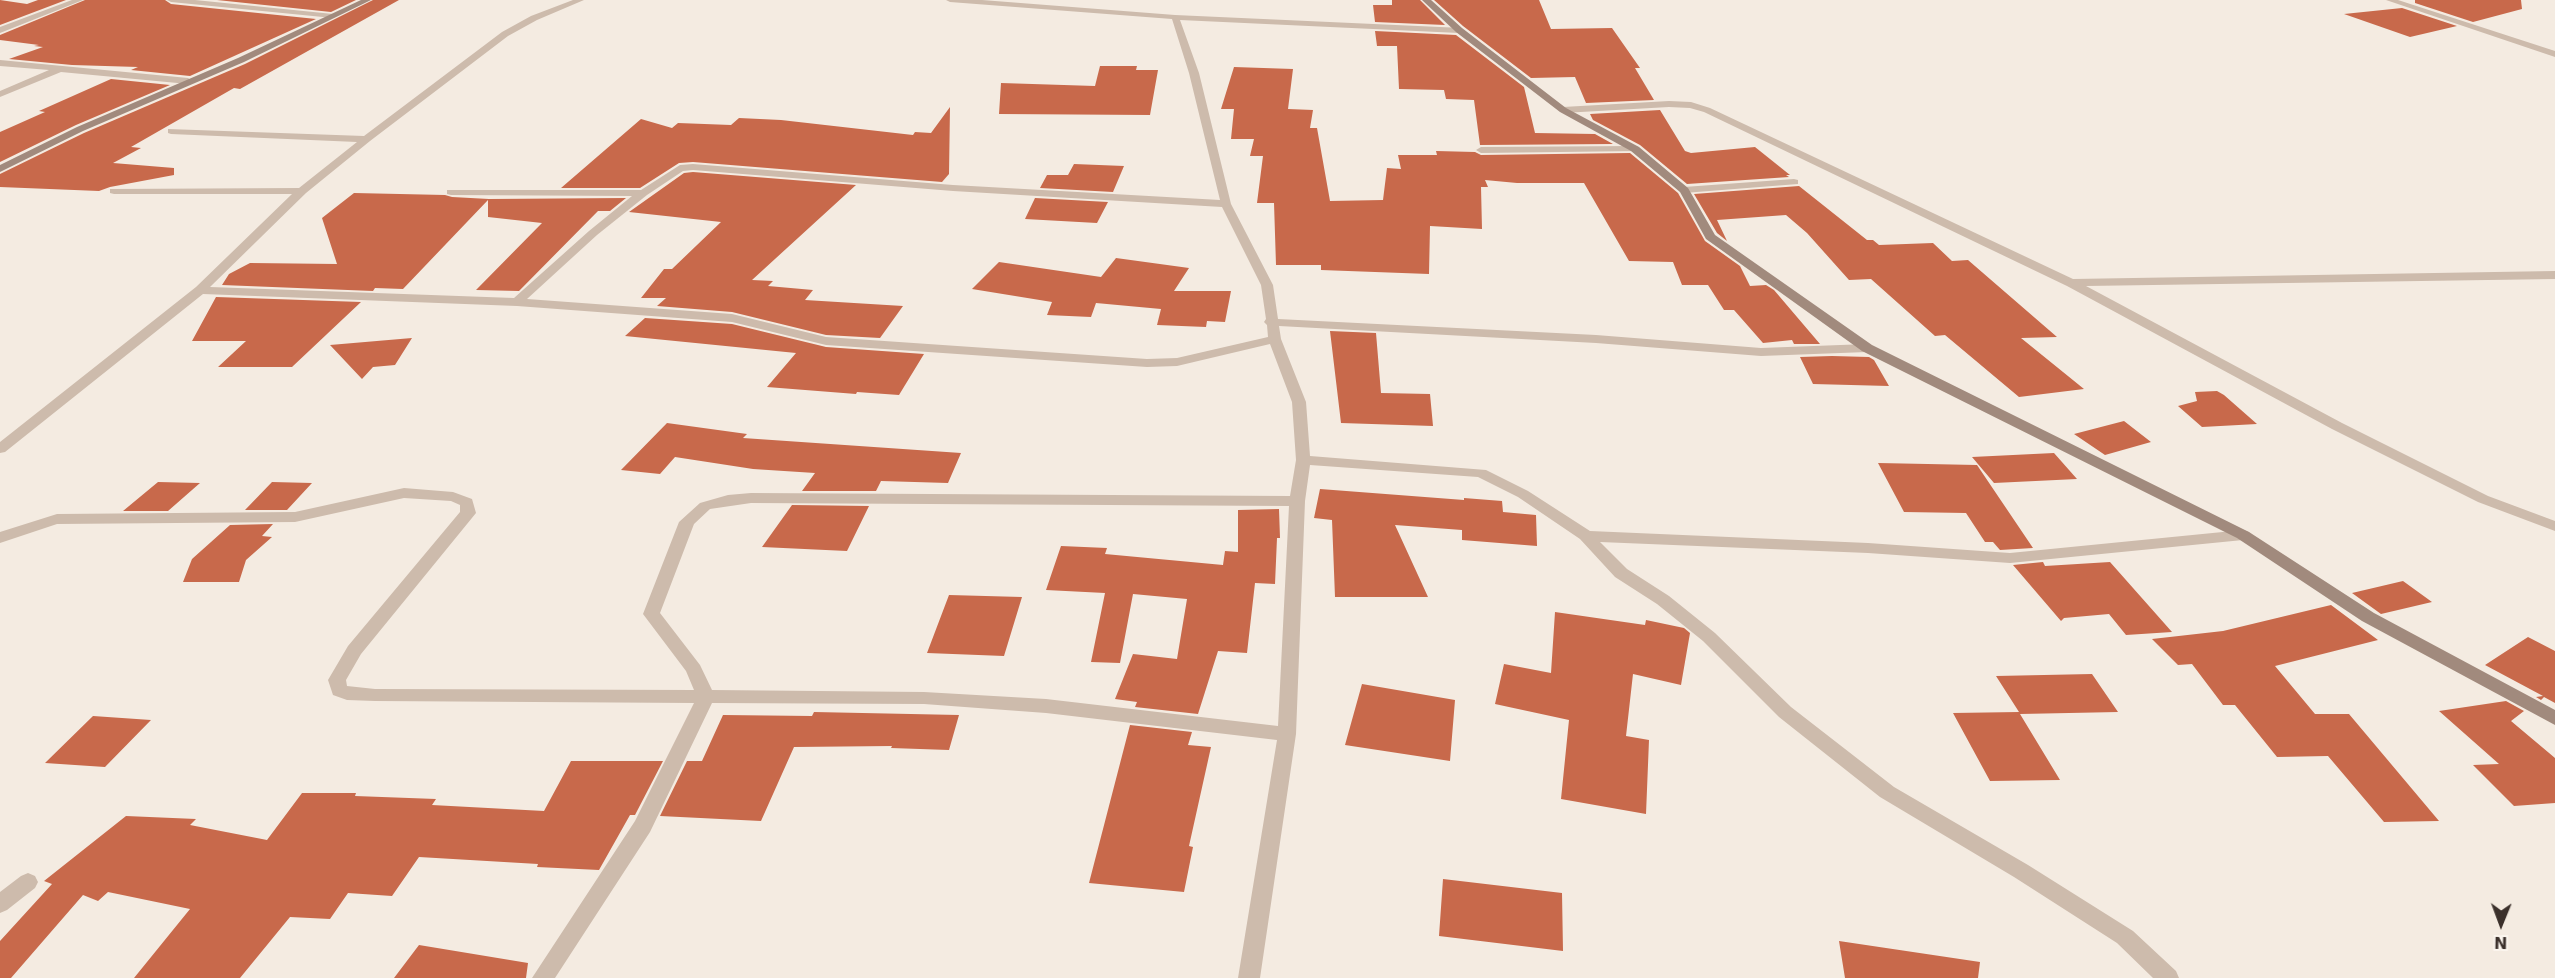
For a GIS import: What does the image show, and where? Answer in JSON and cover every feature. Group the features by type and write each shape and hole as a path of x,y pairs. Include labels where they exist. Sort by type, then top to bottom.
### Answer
{"street":[{"path":"0,30 79,0"},
{"path":"171,0 333,16"},
{"path":"0,170 80,129 241,60 367,0"},
{"path":"0,449 200,290 302,191 366,139 505,34 534,18 580,0"},
{"path":"950,0 1175,17 1459,30"},
{"path":"1426,0 1459,30 1563,110 1635,149 1684,190 1710,237 1867,348 2244,535 2368,617 2555,718"},
{"path":"2390,0 2555,54"},
{"path":"1175,17 1194,73 1226,204 1267,285 1270,322 1299,402 1303,460 1297,501 1287,734 1249,978"},
{"path":"0,63 188,81"},
{"path":"0,94 62,69"},
{"path":"1563,110 1669,104 1691,105 1707,110 2071,283 2337,426 2483,499 2555,526"},
{"path":"171,131 366,139"},
{"path":"1481,150 1635,149"},
{"path":"518,302 593,233 643,193 670,173 693,167 954,188 1226,204"},
{"path":"1684,190 1794,182"},
{"path":"114,191 302,191"},
{"path":"451,192 643,193"},
{"path":"2071,283 2555,275"},
{"path":"200,290 518,302 732,318 826,341 1147,363 1177,362 1275,339"},
{"path":"1270,322 1596,339 1761,352 1867,348"},
{"path":"1303,460 1481,473 1523,494 1586,536 1621,573 1663,600 1709,637 1785,712 1887,792 2021,871 2125,937 2168,978"},
{"path":"0,537 57,519 295,517 404,493 453,497 467,502 468,513 354,650 337,680 339,690 347,694 375,695 924,698 1046,706 1287,734"},
{"path":"543,978 643,826 706,697 694,669 651,614 687,522 705,506 728,500 751,498 1297,501"},
{"path":"1586,536 1857,548 2010,558 2244,535"},
{"path":"0,904 28,882"}],"building":[{"path":"0,0 27,4 38,0 66,0 0,25"},
{"path":"85,0 165,0 171,4 316,19 190,76 131,70 138,67 72,65 9,59 43,47 0,40 0,35"},
{"path":"217,0 356,0 331,12"},
{"path":"373,0 399,0 240,89 234,88 131,147 141,148 113,163 174,168 174,175 99,191 0,187 0,174 84,133 245,64"},
{"path":"1392,0 1420,0 1445,25 1375,22 1373,5 1392,5"},
{"path":"1434,0 1539,0 1551,29 1612,28 1640,68 1635,68 1654,100 1586,103 1575,77 1531,78 1463,26"},
{"path":"2415,0 2521,0 2522,9 2473,22 2415,3"},
{"path":"2402,8 2457,26 2410,37 2344,14"},
{"path":"1375,31 1456,35 1524,87 1535,133 1595,134 1613,144 1480,145 1474,100 1446,99 1444,90 1399,89 1397,46 1377,46"},
{"path":"1100,66 1137,66 1136,70 1158,70 1150,115 999,114 1001,83 1095,86"},
{"path":"1234,67 1293,69 1288,109 1313,110 1310,128 1317,128 1330,201 1383,200 1387,168 1401,169 1398,155 1437,155 1436,151 1475,152 1481,155 1630,153 1678,193 1705,241 1740,266 1750,286 1766,285 1774,290 1820,344 1794,344 1792,340 1763,343 1734,310 1724,310 1708,285 1682,285 1673,262 1629,261 1584,183 1517,183 1485,180 1488,187 1481,187 1482,229 1430,226 1429,274 1321,270 1321,265 1276,265 1274,203 1257,203 1263,156 1250,156 1254,139 1231,139 1234,109 1221,109"},
{"path":"111,79 170,85 76,125 0,162 0,132 45,112 39,111"},
{"path":"950,107 949,174 942,182 693,162 679,163 640,188 561,188 641,119 672,128 678,123 731,125 739,118 781,120 913,135 915,132 931,133"},
{"path":"1660,110 1685,151 1691,153 1755,147 1790,175 1786,175 1789,177 1687,184 1640,145 1593,120 1590,114"},
{"path":"1074,164 1124,166 1113,192 1040,188 1047,175 1068,175"},
{"path":"684,173 856,185 752,280 773,281 768,286 813,290 805,300 903,306 880,338 826,335 732,312 657,306 666,298 641,298 664,269 672,269 721,222 629,212"},
{"path":"1799,186 1867,240 1873,240 1879,245 1933,243 1952,261 1968,260 2057,337 2021,338 2084,389 2019,397 1945,335 1935,336 1871,279 1849,280 1807,233 1786,215 1717,220 1727,241 1717,233 1694,194"},
{"path":"354,193 445,195 489,199 626,198 610,211 598,211 519,291 476,290 542,223 488,217 488,200 403,289 375,288 373,291 222,285 229,274 250,263 337,264 322,218"},
{"path":"1035,198 1108,202 1097,223 1025,219"},
{"path":"1116,258 1189,268 1174,291 1231,291 1225,322 1207,321 1206,327 1157,325 1161,309 1096,303 1091,317 1047,315 1052,302 972,289 999,262 1101,277"},
{"path":"216,297 361,302 292,367 218,367 246,341 192,341"},
{"path":"645,318 732,324 826,347 924,354 899,395 767,387 796,353 625,336"},
{"path":"1330,331 1376,333 1381,393 1430,394 1433,426 1341,423"},
{"path":"412,338 395,365 373,367 362,379 330,345"},
{"path":"1800,357 1869,357 1874,360 1889,386 1813,384"},
{"path":"2217,391 2257,424 2202,427 2178,406 2197,401 2195,392"},
{"path":"2124,421 2151,442 2105,455 2074,434"},
{"path":"667,423 747,434 743,438 961,453 948,483 881,481 876,491 802,491 815,473 753,469 675,457 660,474 621,470"},
{"path":"2054,453 2077,479 1994,483 1972,457"},
{"path":"1878,463 1977,465 2033,548 2000,550 1993,542 1985,542 1966,513 1904,512"},
{"path":"158,482 200,483 168,511 123,511"},
{"path":"272,482 312,483 287,510 245,510"},
{"path":"1320,489 1502,501 1503,512 1536,515 1537,546 1462,540 1462,530 1395,525 1428,597 1335,597 1332,520 1314,518"},
{"path":"792,505 869,506 847,551 762,547"},
{"path":"1279,509 1280,538 1277,538 1275,584 1255,583 1247,653 1218,651 1198,714 1135,707 1137,702 1115,699 1133,654 1177,659 1187,599 1133,594 1120,663 1091,662 1105,593 1046,590 1061,546 1107,548 1105,554 1223,565 1225,551 1238,552 1238,510"},
{"path":"273,524 262,536 272,537 246,560 239,582 183,582 192,559 230,525"},
{"path":"2043,562 2045,566 2110,562 2172,632 2126,635 2109,614 2064,618 2061,621 2013,565"},
{"path":"2403,581 2432,602 2381,614 2352,593"},
{"path":"949,595 1022,597 1004,656 927,653"},
{"path":"2331,605 2378,640 2275,666 2315,714 2349,714 2439,821 2384,822 2328,756 2277,757 2235,705 2223,705 2192,664 2178,665 2152,639 2223,631"},
{"path":"1555,612 1645,625 1646,620 1684,628 1690,633 1681,685 1633,674 1626,736 1649,740 1646,814 1561,799 1569,720 1495,704 1504,664 1551,673"},
{"path":"2528,637 2555,651 2555,703 2544,697 2541,700 2536,697 2543,696 2485,665"},
{"path":"2092,674 2118,712 2020,714 2060,780 1990,781 1953,713 2019,712 1996,676"},
{"path":"1362,684 1455,700 1450,761 1345,745"},
{"path":"2506,701 2524,711 2511,721 2555,758 2555,803 2514,806 2473,765 2499,764 2439,711"},
{"path":"814,712 959,715 949,750 891,748 892,746 794,747 761,821 660,816 687,761 702,761 723,715 812,716"},
{"path":"93,716 151,720 105,767 45,763"},
{"path":"1130,725 1192,732 1188,745 1211,747 1189,846 1193,847 1184,892 1089,883"},
{"path":"571,761 663,761 635,815 630,815 599,870 419,857 392,896 348,893 330,919 290,917 240,978 134,978 190,909 108,892 98,901 83,895 11,978 0,978 0,941 52,884 44,881 126,816 196,819 190,825 267,840 302,793 356,793 355,796 436,799 432,805 544,811"},
{"path":"1443,879 1562,893 1563,951 1439,936"},
{"path":"1839,941 1980,962 1978,978 1845,978"},
{"path":"419,945 528,963 526,978 394,978"}]}
